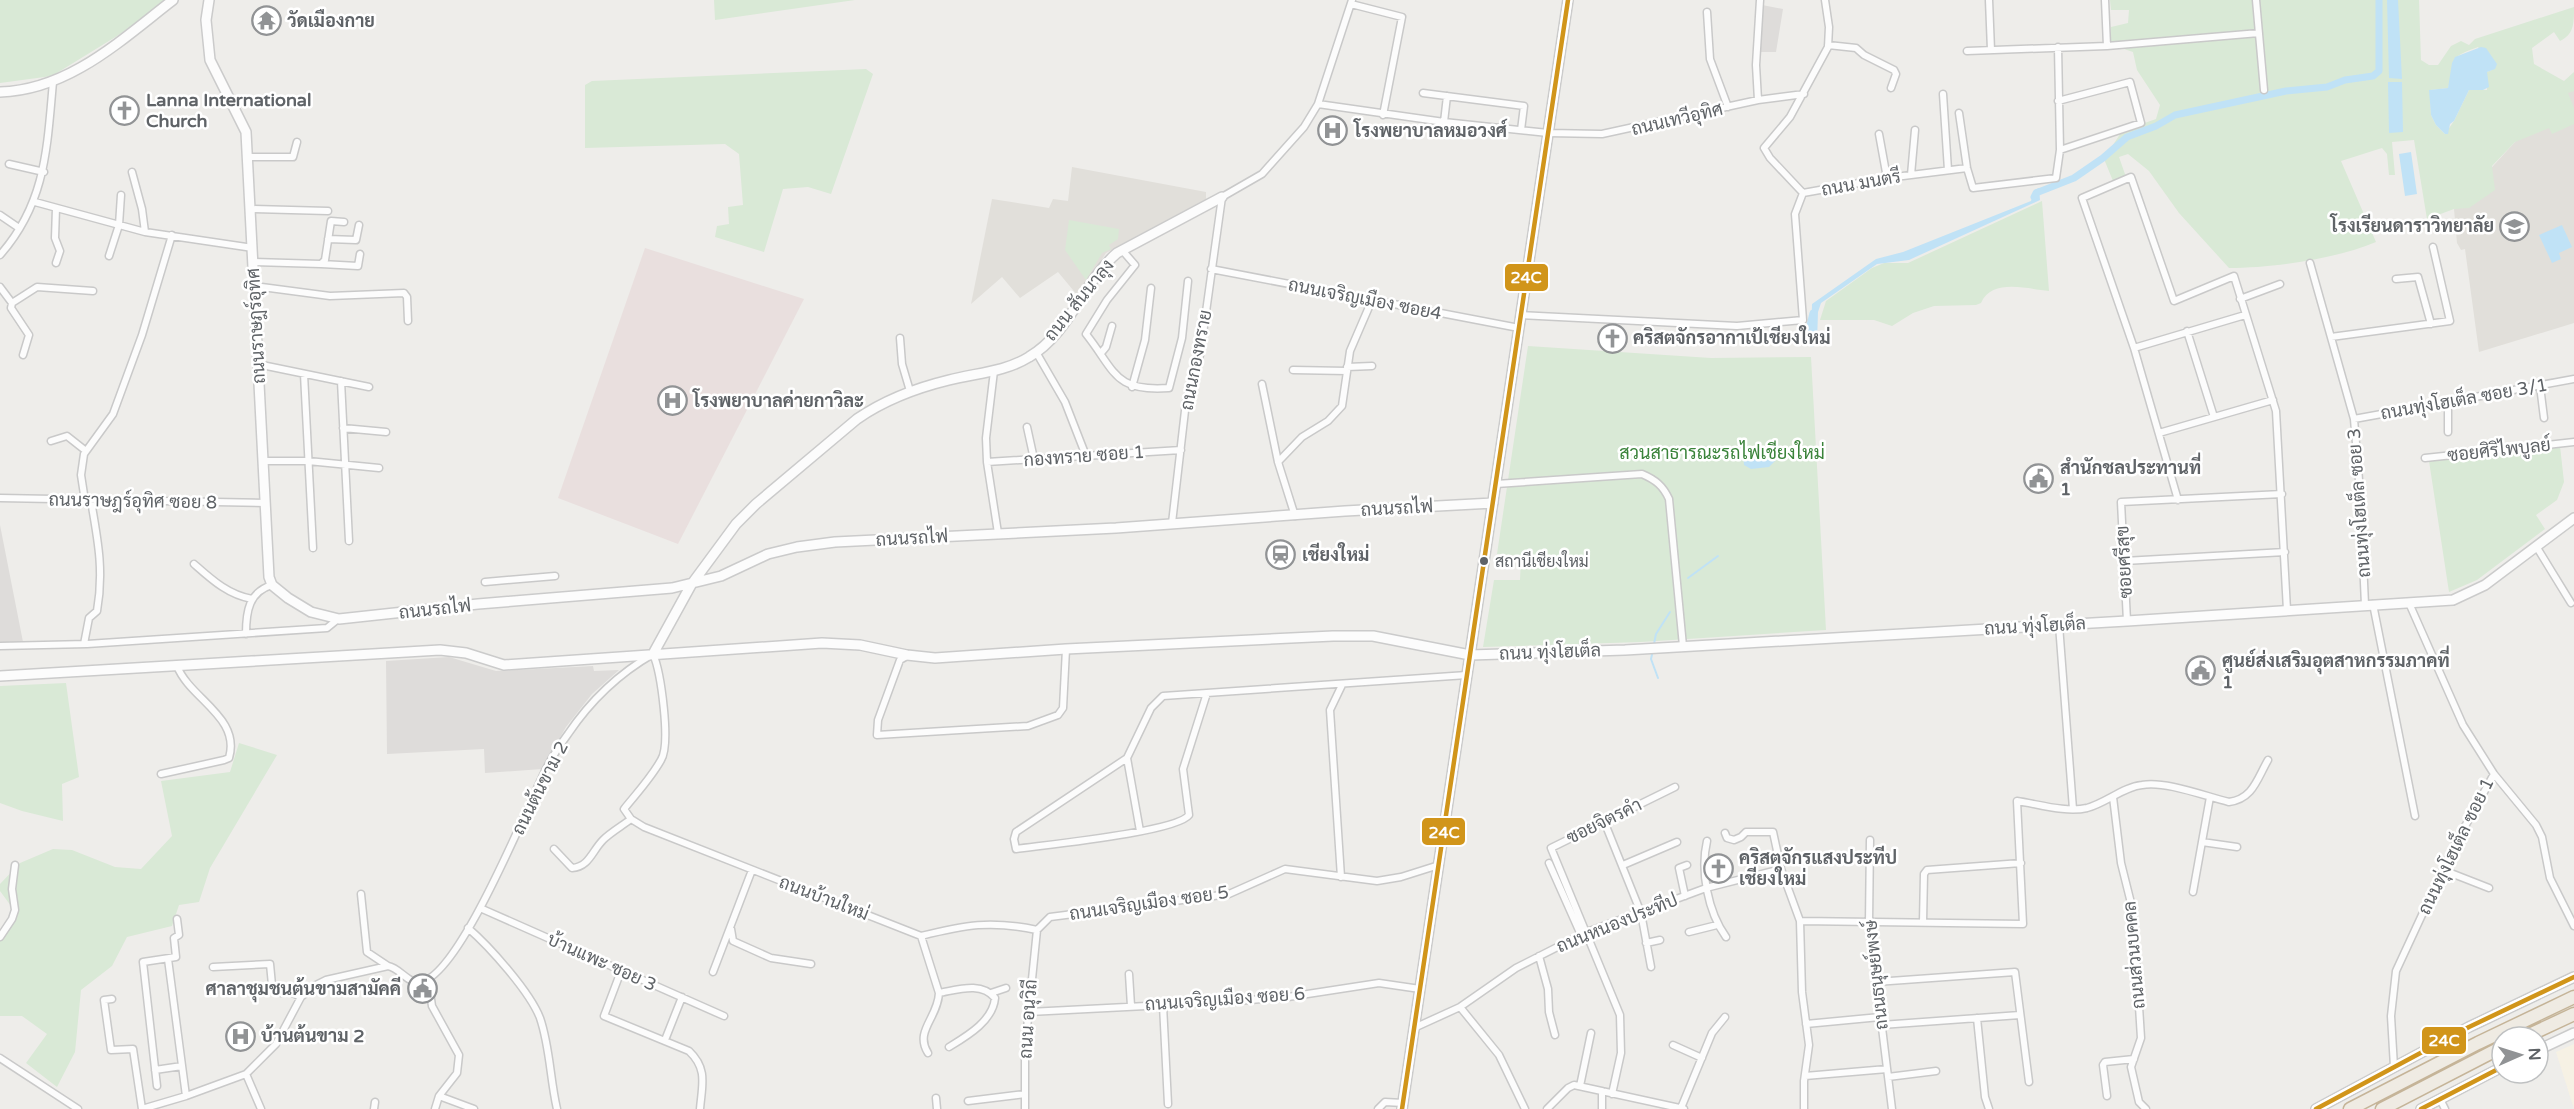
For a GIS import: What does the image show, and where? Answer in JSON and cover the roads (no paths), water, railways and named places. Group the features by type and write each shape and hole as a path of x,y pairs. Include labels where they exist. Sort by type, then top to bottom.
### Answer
{"highway":[{"path":"2350,1109 2478,1042 2574,998"},
{"path":"2550,1025 2574,1014"},
{"path":"2382,1109 2490,1053"}],"street":[{"path":"0,92 26,89 53,82 85,65 173,0"},
{"name":"ถนนราษฎร์อุทิศ","path":"209,0 206,20 210,60 246,132 268,563 272,585"},
{"path":"1378,1109 1385,1102 1402,1106 1568,0"},
{"path":"1758,100 1756,65 1760,0"},
{"name":"ถนน มนตรี","path":"1825,0 1829,27 1828,45 1790,117 1764,148 1770,158 1803,193 1887,178 1967,168"},
{"path":"1989,0 1991,50"},
{"path":"2105,0 2107,46"},
{"path":"2256,0 2264,90"},
{"path":"1352,2 1402,17 1383,115"},
{"name":"ถนน สันนาลุง","path":"653,654 691,585 736,524 756,504 857,419 874,407 910,391 994,371 1012,365 1036,352 1074,311 1105,263 1122,250 1262,174 1304,127 1317,104 1352,2"},
{"path":"1707,12 1710,58 1728,107"},
{"path":"1966,51 2107,46 2259,33"},
{"path":"1828,45 1856,48 1864,56 1894,70 1896,74 1891,88"},
{"path":"1959,112 1972,188 2056,178 2060,150 2058,48"},
{"path":"0,255 35,202 44,172 53,82"},
{"path":"2058,101 2130,82 2141,123 2060,150"},
{"path":"1423,93 1524,106 1521,130"},
{"name":"ถนนเทวีอุทิศ","path":"1317,104 1383,115 1548,134 1602,134 1758,100 1804,94"},
{"path":"1943,94 1948,170"},
{"path":"1444,122 1447,96"},
{"path":"1911,175 1915,130"},
{"path":"1879,134 1887,178"},
{"path":"248,157 293,157 297,142"},
{"path":"9,164 44,172"},
{"path":"132,172 142,208 145,232"},
{"path":"2282,494 2178,500 2134,348 2082,198 2131,177 2174,301 2234,276 2277,419 2282,494 2287,610"},
{"path":"1521,315 1737,326 1803,320 1795,214 1803,193"},
{"path":"109,256 119,225 121,195"},
{"name":"ถนนกองทราย","path":"1172,523 1186,402 1200,355 1222,197"},
{"path":"35,202 145,232 253,248"},
{"path":"56,208 56,238 60,251 56,262"},
{"path":"250,209 328,212"},
{"path":"0,215 19,228"},
{"path":"321,264 326,260 331,221 344,222"},
{"path":"328,239 356,240 359,225"},
{"path":"84,644 89,618 97,611 101,586 100,549 81,475 86,451 112,414 142,335 172,235"},
{"path":"2331,336 2450,321 2433,247"},
{"path":"1122,250 1135,265 1107,300 1086,334 1119,379 1132,387 1169,388 1182,338 1188,281"},
{"path":"253,262 358,266 360,255"},
{"name":"ถนนทุ่งโฮเต็ล ซอย 3","path":"2310,263 2354,419 2369,604 2415,816"},
{"name":"ถนนเจริญเมือง ซอย4","path":"1212,269 1519,328"},
{"path":"2396,279 2418,277 2431,324"},
{"path":"2240,299 2280,284"},
{"path":"254,286 330,296 404,293 407,297 408,321"},
{"path":"0,287 12,303 11,308 29,335 22,355"},
{"path":"12,303 38,287 93,291"},
{"path":"1132,387 1145,340 1151,288"},
{"path":"1278,462 1302,437 1336,414 1345,395 1347,369 1355,335 1372,300"},
{"path":"2134,348 2245,315"},
{"path":"1101,353 1106,347 1112,326"},
{"path":"2187,331 2214,417"},
{"path":"900,338 902,364 910,391"},
{"path":"1036,352 1065,402 1086,456"},
{"path":"257,364 369,387"},
{"path":"1293,370 1371,366"},
{"path":"994,371 988,408 987,462 998,534"},
{"path":"304,374 313,548"},
{"name":"ถนนทุ่งโฮเต็ล ซอย 3/1","path":"2354,419 2574,380"},
{"path":"341,381 349,541"},
{"path":"1262,384 1278,462 1295,516"},
{"path":"2540,386 2544,418"},
{"path":"2159,433 2273,400"},
{"path":"2448,402 2448,432"},
{"path":"1027,427 1034,459"},
{"path":"343,428 386,432"},
{"path":"51,441 67,436 86,451"},
{"name":"ซอยศิริไพบูลย์","path":"2425,458 2574,441"},
{"name":"กองทราย ซอย 1","path":"987,462 1181,450"},
{"path":"263,461 308,460 379,468"},
{"path":"1496,484 1642,474 1656,480 1669,499 1683,646"},
{"name":"ถนนราษฎร์อุทิศ ซอย 8","path":"0,498 266,502"},
{"name":"ซอยศรีสุข","path":"2127,621 2121,502 2178,500"},
{"name":"ถนนรถไฟ","path":"339,619 691,585 721,576 768,554 835,542 1493,503"},
{"name":"ถนน ทุ่งโฮเต็ล","path":"0,676 440,650 466,653 504,665 822,643 860,645 907,655 948,658 1066,649 1373,636 1470,655 1646,648 2127,621 2453,600 2485,585 2574,518"},
{"path":"2536,546 2571,603"},
{"path":"2124,561 2285,552"},
{"path":"194,564 225,589 240,597 252,599"},
{"path":"485,582 555,576"},
{"path":"246,634 252,599 260,588 272,585 311,612 339,619"},
{"name":"ถนนทุ่งโฮเต็ล ซอย 1","path":"2394,1067 2391,1016 2396,971 2443,870 2494,774 2463,724 2409,603"},
{"path":"0,646 84,644 327,628 339,619"},
{"path":"2059,625 2073,809"},
{"path":"1468,673 1456,652 1473,639"},
{"path":"907,655 900,660 878,720 877,735 1028,726 1058,715 1063,708 1066,649"},
{"name":"ถนนบ้านใหม่","path":"653,654 659,666 663,703 663,758 624,809 631,819 644,827 921,936"},
{"name":"ถนนต้นขาม 2","path":"428,979 452,955 476,916 546,769 567,735 601,692 620,675 653,654"},
{"path":"161,774 224,760 229,758 231,749 232,740 215,712 186,682 177,666"},
{"path":"1207,693 1183,769 1189,815 1186,819 1140,831 1016,849 1014,839 1016,832 1127,758 1157,700 1163,696 1207,693 1342,685 1468,673"},
{"path":"1341,877 1330,710 1342,685"},
{"path":"1127,758 1140,831"},
{"path":"1800,921 2023,924 2018,801 2073,809 2087,808 2141,785 2157,784 2229,802 2247,797 2268,760"},
{"path":"2494,774 2536,825 2542,837 2550,878 2574,926"},
{"name":"ซอยจิตรคำ","path":"1584,933 1551,848 1675,787"},
{"name":"ถนนส่วนบคคล","path":"2113,797 2121,863 2133,911 2141,1038 2131,1067 2139,1102 2146,1109"},
{"path":"2193,892 2210,797"},
{"path":"554,849 572,868 578,868 587,863 603,840 631,819"},
{"path":"1604,821 1641,913 1651,967"},
{"path":"1725,833 1727,838 1734,840 1746,832 1772,831 1781,868 1800,921 1802,992 1809,1057 1804,1076 1804,1109"},
{"name":"ถนนธนุษย์พงษ์","path":"1870,840 1869,922 1892,1109"},
{"path":"1707,841 1706,888 1717,925 1726,937"},
{"path":"1623,865 1677,842"},
{"path":"2202,842 2237,847"},
{"path":"1549,863 1584,933 1620,1015 1621,1053 1612,1094"},
{"path":"1923,922 1924,874 1928,870 2021,863"},
{"path":"1685,896 1679,868 1687,865"},
{"path":"0,937 15,910 12,889 15,866"},
{"name":"ถนนเจริญเมือง ซอย 5","path":"1037,930 1050,917 1229,894 1286,869 1295,868 1366,881 1388,880 1439,866"},
{"name":"ถนนหนองประทีป","path":"1414,1028 1460,1007 1516,968 1584,933 1706,888 1781,868"},
{"path":"713,972 752,870"},
{"path":"2443,870 2489,888"},
{"path":"361,894 367,952 388,966"},
{"name":"บ้านแพะ ซอย 3","path":"480,908 724,1016"},
{"path":"157,1086 143,962 176,957 174,938 179,935 177,919"},
{"path":"928,1053 923,1045 924,1033 935,1015 939,993 921,936 956,926 977,924 1037,930"},
{"path":"1689,932 1717,925"},
{"path":"470,926 530,996 540,1018 549,1053 557,1109"},
{"path":"730,928 733,941 762,956 812,964"},
{"name":"ถนน อนุวิถี","path":"1025,1109 1025,1048 1037,930"},
{"path":"1646,943 1660,940"},
{"path":"1539,956 1548,989 1549,1012 1555,1035"},
{"path":"168,959 186,1096"},
{"path":"213,967 270,964 272,984 281,993 290,992 301,997"},
{"path":"112,999 104,1000 111,1050 134,1048 142,1109 169,1102 246,1074 276,1044 301,997 326,980 388,966 394,967 411,981 420,982 428,979 432,1006 459,1055 457,1073 440,1096 435,1109"},
{"path":"621,971 604,1016 688,1051 698,1060 702,1072 700,1109"},
{"path":"1876,982 2015,972 2029,1082"},
{"path":"1129,974 1131,1006"},
{"path":"2316,1109 2394,1067 2574,977"},
{"name":"ถนนเจริญเมือง ซอย 6","path":"1029,1012 1288,997 1379,983 1420,989"},
{"path":"939,993 975,987 991,993 995,998 994,1006 975,1030 949,1047"},
{"path":"991,993 1006,988"},
{"path":"665,1041 682,998"},
{"path":"1163,1005 1168,1104"},
{"path":"1460,1007 1499,1055 1525,1109"},
{"path":"1881,1025 2020,1015"},
{"path":"1547,1109 1574,1085 1683,1109 1712,1033 1725,1017"},
{"path":"1806,1024 1880,1017"},
{"path":"1977,1018 1985,1097 1989,1109"},
{"path":"1580,1086 1591,1033"},
{"path":"2550,1044 2574,1033"},
{"path":"1673,1045 1702,1058"},
{"path":"0,1059 78,1109"},
{"path":"2107,1096 2103,1065 2105,1062 2134,1059"},
{"path":"155,1070 182,1066"},
{"path":"1804,1076 1887,1069"},
{"path":"1888,1077 1936,1071"},
{"path":"246,1074 261,1109"},
{"path":"2421,1109 2490,1074"},
{"path":"1602,1091 1602,1109"},
{"path":"968,1101 1025,1094"},
{"path":"440,1096 474,1109"},
{"path":"936,1098 937,1109"},
{"path":"2440,1099 2445,1109"},
{"path":"169,1102 171,1109"}],"water":[{"path":"2387,0 2398,0 2402,79 2389,78"},
{"path":"2481,47 2486,48 2497,64 2495,69 2487,72 2489,87 2483,90 2469,90 2454,121 2450,124 2448,134 2445,134 2436,125 2431,115 2429,90 2448,88 2455,57"},
{"path":"2388,82 2402,82 2403,132 2389,133"},
{"path":"2411,152 2417,194 2405,196 2399,154"},
{"path":"2039,188 2040,200 1909,260 1877,264 1821,303 1818,312 1817,343 1811,345 1812,304 1876,259 1903,252 2031,201 2034,190"},
{"path":"2562,225 2572,247 2559,253 2561,259 2552,263 2539,235"},
{"path":"1764,448 1777,459 1769,467 1751,469 1744,465 1743,454"}],"waterway":[{"path":"2034,197 2036,193 2074,178 2103,158 2127,137 2156,126 2175,115 2286,91 2327,87 2345,80 2373,76 2379,71 2379,0"},
{"path":"1812,343 1810,325 1813,313"},
{"path":"1688,578 1718,556"},
{"path":"1654,644 1656,634 1670,612"},
{"path":"1653,650 1651,659 1658,678"}],"place":[{"name":"วัดเมืองกาย","path":"266,21"},
{"name":"Lanna International Church","path":"125,110"},
{"name":"โรงพยาบาลหมอวงศ์","path":"1333,131"},
{"name":"โรงเรียนดาราวิทยาลัย","path":"2515,226"},
{"name":"คริสตจักรอากาเป้เชียงใหม่","path":"1612,338"},
{"name":"โรงพยาบาลค่ายกาวิละ","path":"672,401"},
{"name":"สำนักชลประทานที่ 1","path":"2039,478"},
{"name":"เชียงใหม่","path":"1281,555"},
{"name":"สถานีเชียงใหม่","path":"1484,561"},
{"name":"ศูนย์ส่งเสริมอุตสาหกรรมภาคที่ 1","path":"2201,671"},
{"name":"คริสตจักรแสงประทีป เชียงใหม่","path":"1718,868"},
{"name":"ศาลาชุมชนต้นขามสามัคคี","path":"422,989"},
{"name":"บ้านต้นขาม 2","path":"240,1036"}],"park label":[{"name":"สวนสาธารณะรถไฟเชียงใหม่","path":"1722,453"}]}
